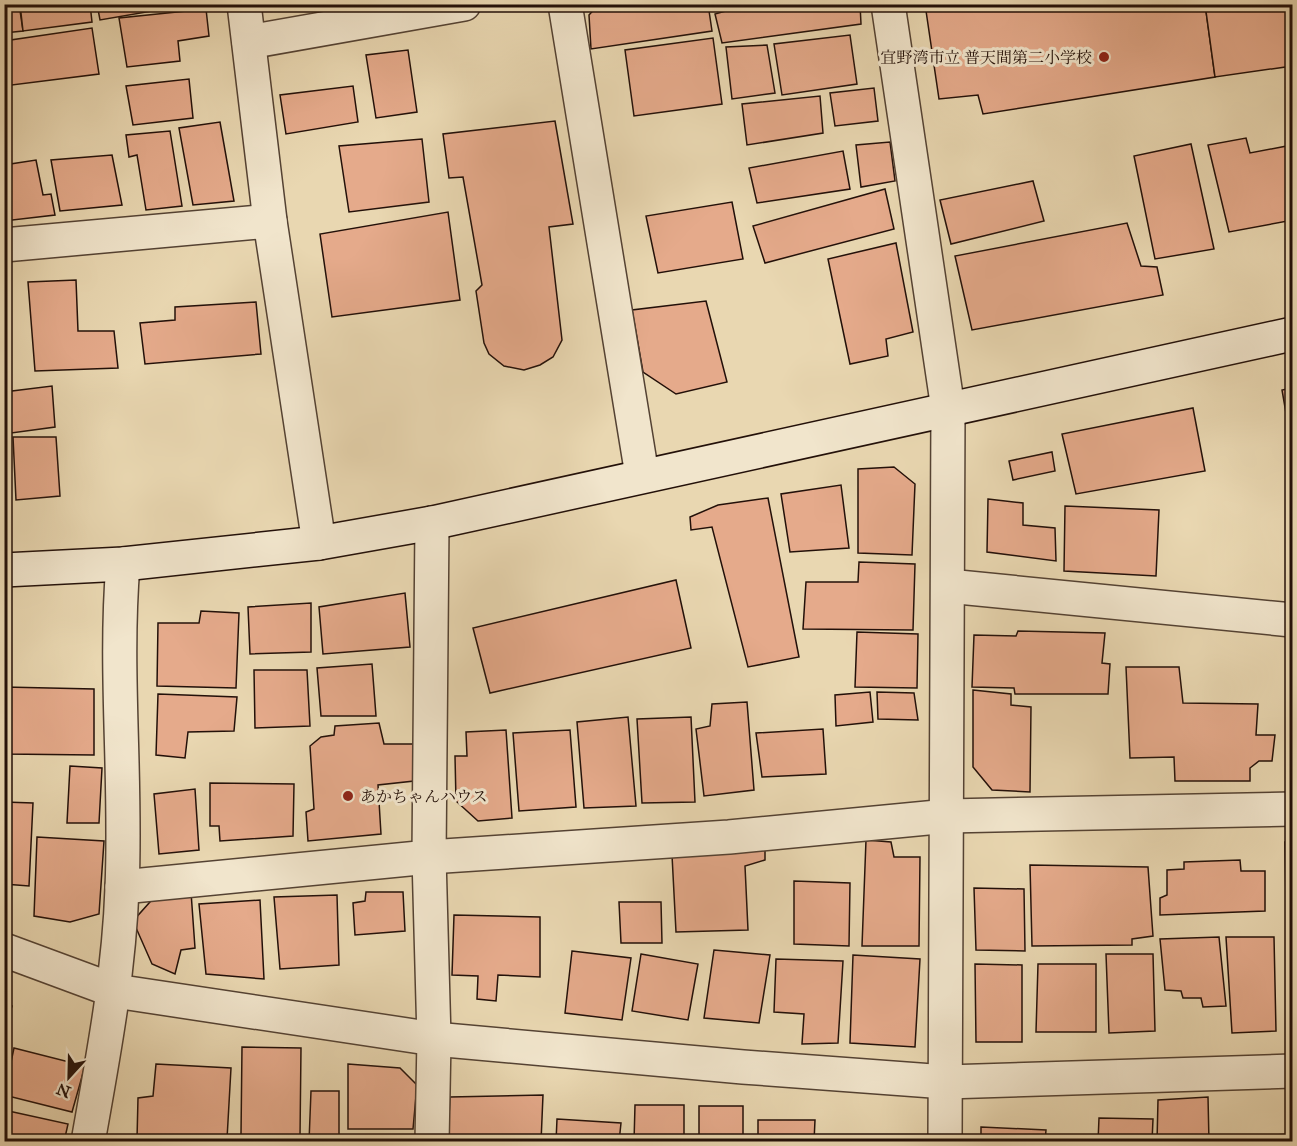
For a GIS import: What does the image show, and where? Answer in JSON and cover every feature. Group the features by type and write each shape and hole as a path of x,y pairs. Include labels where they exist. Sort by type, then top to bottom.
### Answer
{"street":[{"path":"244,4 270,221 319,543"},
{"path":"249,42 464,4"},
{"path":"565,4 642,475"},
{"path":"888,4 948,409 945,1142"},
{"path":"4,245 270,221"},
{"path":"4,570 123,564 319,543 432,523 642,475 1293,334"},
{"path":"432,523 429,857 434,1039 432,1142"},
{"path":"88,1142 115,991 122,887 119,612 123,564"},
{"path":"948,586 1293,620"},
{"path":"122,887 429,857 729,837 948,816 1293,809"},
{"path":"4,950 115,991 434,1039 743,1067 946,1082 1293,1071"}],"building":[{"path":"4,4 19,4 23,31 4,33"},
{"path":"20,4 90,4 92,22 23,31"},
{"path":"97,4 193,4 100,20"},
{"path":"599,4 708,4 712,31 591,49 589,15"},
{"path":"733,4 860,4 861,24 722,43 715,14 733,9"},
{"path":"925,4 1205,4 1215,77 983,114 978,95 939,99"},
{"path":"1205,4 1292,4 1292,66 1215,77"},
{"path":"206,9 209,36 178,41 180,61 127,67 119,18"},
{"path":"92,28 99,74 4,86 4,41"},
{"path":"850,35 857,84 782,95 774,44"},
{"path":"713,38 722,104 634,116 625,50"},
{"path":"767,45 775,93 732,99 726,47"},
{"path":"408,50 417,112 376,118 366,55"},
{"path":"189,79 193,118 133,125 126,86"},
{"path":"353,86 358,122 286,134 280,95"},
{"path":"874,88 878,121 835,126 830,93"},
{"path":"820,96 823,133 747,145 742,104"},
{"path":"555,121 573,224 549,227 562,340 553,357 540,365 524,370 504,366 489,354 484,343 476,291 482,285 463,177 449,178 443,134"},
{"path":"220,122 234,201 193,205 179,128"},
{"path":"170,131 182,206 146,210 137,155 129,157 126,135"},
{"path":"1246,138 1250,153 1292,145 1292,213 1288,213 1288,221 1229,232 1208,145"},
{"path":"422,139 429,202 349,212 339,146"},
{"path":"890,142 895,181 861,187 856,145"},
{"path":"1191,144 1214,249 1155,259 1134,156"},
{"path":"843,151 850,189 757,203 749,168"},
{"path":"112,155 122,205 60,211 51,160"},
{"path":"36,160 43,195 51,194 55,215 4,221 4,165"},
{"path":"1033,181 1044,221 951,244 940,200"},
{"path":"885,189 894,229 765,263 753,226"},
{"path":"732,202 743,259 658,273 646,216"},
{"path":"448,212 460,300 332,317 320,234"},
{"path":"1127,223 1141,266 1157,267 1163,295 972,330 955,256"},
{"path":"896,243 913,332 886,339 888,356 850,364 828,259"},
{"path":"76,280 78,331 114,331 118,368 35,371 28,282"},
{"path":"706,301 727,382 676,394 643,372 632,310"},
{"path":"256,302 261,354 145,364 140,323 175,320 175,307"},
{"path":"52,386 55,427 4,434 4,392"},
{"path":"1292,388 1292,442 1291,442 1282,390"},
{"path":"1193,408 1205,471 1076,494 1062,434"},
{"path":"13,437 56,437 60,496 16,500"},
{"path":"1052,452 1055,471 1013,480 1009,461"},
{"path":"894,467 915,484 912,555 858,553 858,469"},
{"path":"841,485 849,548 790,552 781,494"},
{"path":"768,498 799,657 748,667 712,527 691,530 690,517 718,505"},
{"path":"988,499 1023,503 1023,525 1055,528 1056,561 987,552"},
{"path":"1065,506 1159,510 1156,576 1064,571"},
{"path":"859,562 915,564 913,630 803,629 806,582 858,582"},
{"path":"676,580 691,648 490,693 473,628"},
{"path":"405,593 410,647 323,654 319,607"},
{"path":"311,603 311,652 250,654 248,607"},
{"path":"201,611 239,613 236,688 157,686 158,623 199,623"},
{"path":"1018,631 1105,633 1102,663 1110,664 1108,694 1015,694 1014,688 972,687 974,635 1016,636"},
{"path":"857,632 918,634 917,688 855,687"},
{"path":"372,664 376,716 321,716 317,668"},
{"path":"1126,667 1179,667 1183,703 1258,704 1256,735 1275,735 1272,761 1259,761 1250,768 1250,781 1175,781 1174,757 1130,758"},
{"path":"254,670 307,670 310,726 255,728"},
{"path":"4,687 94,689 94,755 4,754"},
{"path":"973,690 1011,694 1011,705 1031,707 1030,792 992,790 973,767"},
{"path":"870,692 873,722 836,726 835,695"},
{"path":"877,692 914,693 918,720 878,719"},
{"path":"158,694 237,697 234,731 188,732 185,758 156,755"},
{"path":"747,702 754,790 704,796 696,729 710,726 712,704"},
{"path":"628,717 636,806 584,808 577,722"},
{"path":"691,717 695,802 642,803 637,719"},
{"path":"379,723 384,744 413,744 414,781 378,785 381,834 308,841 306,812 314,809 310,746 321,737 334,735 335,726"},
{"path":"823,729 826,774 762,777 756,733"},
{"path":"506,730 512,818 478,821 456,801 455,756 467,756 466,732"},
{"path":"570,730 576,807 519,811 513,733"},
{"path":"70,766 102,768 99,823 67,823"},
{"path":"210,783 294,784 293,836 220,841 219,826 210,826"},
{"path":"195,789 199,850 159,854 154,794"},
{"path":"4,802 33,803 29,886 4,884"},
{"path":"37,837 104,841 99,914 70,922 34,916"},
{"path":"866,840 891,842 894,857 920,857 919,946 862,946"},
{"path":"1285,842 1292,842 1292,962 1287,962"},
{"path":"765,847 765,860 745,866 748,930 676,932 672,855"},
{"path":"1240,860 1241,871 1265,871 1265,911 1160,915 1160,898 1167,895 1167,870 1184,869 1184,862"},
{"path":"1030,865 1148,867 1153,936 1132,939 1132,945 1032,946"},
{"path":"794,881 850,883 849,946 794,944"},
{"path":"974,888 1024,889 1025,951 976,950"},
{"path":"191,892 195,948 181,950 175,974 152,964 133,921 158,893"},
{"path":"366,892 403,892 405,931 355,935 353,903 365,901"},
{"path":"337,895 339,965 280,969 274,897"},
{"path":"260,900 264,979 206,974 199,904"},
{"path":"619,902 661,902 662,943 621,943"},
{"path":"454,915 540,917 540,977 498,975 496,1001 477,999 478,976 452,975"},
{"path":"1219,937 1226,1006 1203,1007 1201,998 1183,998 1181,991 1165,990 1160,939"},
{"path":"1226,937 1274,937 1276,1031 1232,1033"},
{"path":"714,950 770,955 759,1023 704,1018"},
{"path":"572,951 631,958 622,1020 565,1013"},
{"path":"641,954 698,964 688,1020 632,1011"},
{"path":"1106,954 1153,954 1155,1031 1109,1033"},
{"path":"853,955 920,959 915,1047 850,1043"},
{"path":"776,959 843,961 838,1043 802,1044 804,1014 774,1012"},
{"path":"975,964 1022,965 1022,1042 976,1042"},
{"path":"1038,964 1096,964 1096,1032 1036,1032"},
{"path":"1287,968 1292,968 1292,1006 1290,1006"},
{"path":"4,1004 12,1006 4,1032"},
{"path":"242,1047 301,1048 300,1137 241,1135"},
{"path":"14,1048 85,1066 72,1112 4,1095"},
{"path":"156,1064 231,1068 227,1139 137,1139 138,1098 153,1096"},
{"path":"348,1064 400,1068 417,1085 413,1129 348,1129"},
{"path":"311,1091 339,1091 339,1142 309,1142"},
{"path":"543,1095 541,1142 458,1142 458,1138 448,1137 450,1097"},
{"path":"1208,1097 1209,1142 1157,1142 1158,1100"},
{"path":"635,1105 684,1105 684,1142 634,1142"},
{"path":"699,1106 743,1106 743,1142 699,1142"},
{"path":"4,1110 68,1124 64,1142 4,1142"},
{"path":"1099,1118 1153,1119 1152,1142 1098,1142"},
{"path":"557,1119 621,1123 619,1142 556,1142"},
{"path":"758,1120 815,1120 814,1142 758,1142"},
{"path":"981,1127 1046,1130 1045,1142 981,1142"},
{"path":"1292,1134 1292,1142 1274,1142 1274,1135"},
{"path":"244,1140 301,1140 301,1142 244,1142"}],"place":[{"name":"宜野湾市立 普天間第二小学校","path":"1104,57"},
{"name":"あかちゃんハウス","path":"348,796"}]}
